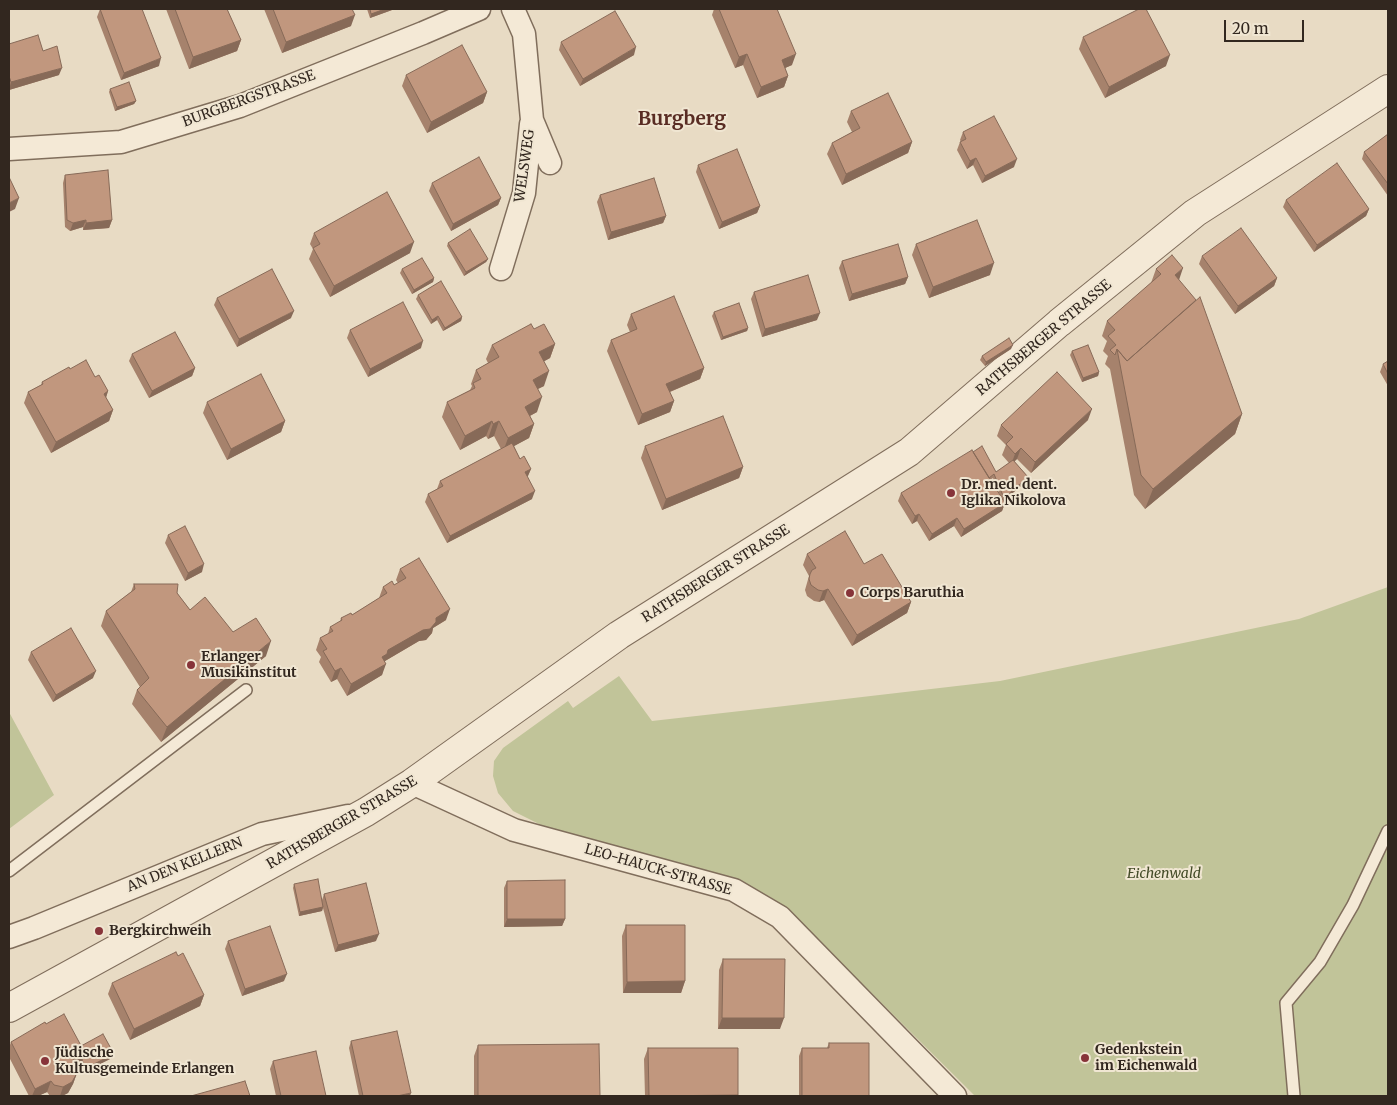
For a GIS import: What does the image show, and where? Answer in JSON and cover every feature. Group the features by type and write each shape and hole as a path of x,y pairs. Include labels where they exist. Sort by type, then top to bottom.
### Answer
{"street":[{"name":"BURGBERGSTRASSE","path":"9,149 121,142 240,106 479,9"},
{"path":"513,9 524,34 532,120 550,163"},
{"name":"RATHSBERGER STRASSE","path":"9,1008 366,812 412,783 619,636 909,452 1059,323 1195,213 1388,89"},
{"name":"WELSWEG","path":"501,269 524,193 532,120"},
{"name":"LEO-HAUCK-STRASSE","path":"412,783 514,830 734,890 780,918 955,1096"},
{"name":"AN DEN KELLERN","path":"9,937 262,834 366,812"}],"lane":[{"path":"9,871 246,690"},
{"path":"1294,1096 1286,1003 1320,962 1353,905 1388,831"}],"green space":[{"name":"Eichenwald","path":"1388,587 1388,1095 1385,1096 975,1096 791,913 770,897 747,885 547,828 513,811 498,793 493,776 494,761 503,748 568,701 573,708 619,676 652,721 776,707 1000,681 1299,619"},
{"path":"9,712 54,795 9,829"}],"building":[{"path":"100,9 142,9 161,58 124,73"},
{"path":"175,9 227,9 241,40 193,57"},
{"path":"273,9 352,9 355,15 286,42"},
{"path":"370,9 385,9 371,14"},
{"path":"719,9 777,9 796,54 782,60 788,76 761,87 747,54 739,57"},
{"path":"1139,9 1146,9 1170,55 1109,87 1083,37"},
{"path":"615,11 636,47 583,79 561,42"},
{"path":"38,35 43,51 57,46 62,68 11,82 9,76 9,44"},
{"path":"462,45 487,92 431,122 406,75"},
{"path":"129,82 136,101 117,107 110,89"},
{"path":"888,93 912,142 846,174 832,143 860,128 851,111"},
{"path":"994,116 1017,159 985,176 976,158 970,161 960,142 966,139 963,132"},
{"path":"1388,134 1388,184 1364,152"},
{"path":"737,149 760,206 722,222 698,165"},
{"path":"479,157 501,198 453,224 432,183"},
{"path":"1337,163 1369,209 1317,245 1286,200"},
{"path":"108,170 112,220 86,223 86,220 73,223 67,220 65,175"},
{"path":"9,177 19,198 9,203"},
{"path":"654,178 666,216 611,232 600,195"},
{"path":"387,192 414,242 334,286 313,248 320,244 314,233"},
{"path":"977,220 994,263 933,287 916,244"},
{"path":"1241,228 1277,278 1238,306 1202,256"},
{"path":"470,229 488,259 466,272 448,243"},
{"path":"898,244 908,277 852,294 842,261"},
{"path":"1172,255 1183,268 1175,275 1196,300 1127,361 1117,349 1115,355 1110,350 1116,345 1108,336 1115,330 1107,321 1161,274 1156,269"},
{"path":"422,258 434,278 414,290 402,269"},
{"path":"272,269 294,311 239,339 217,298"},
{"path":"808,275 820,313 765,329 754,292"},
{"path":"441,281 462,317 445,328 438,316 432,320 418,295"},
{"path":"674,296 704,368 666,384 674,401 642,414 611,340 637,329 631,314"},
{"path":"1200,297 1242,414 1153,489 1141,475 1117,349 1127,361"},
{"path":"403,302 423,341 370,369 350,330"},
{"path":"739,303 748,328 723,337 714,312"},
{"path":"531,324 534,329 544,324 555,344 539,352 549,371 533,380 542,397 525,407 534,424 508,438 499,421 493,424 492,421 465,436 447,402 475,388 473,383 481,379 476,370 499,357 492,345"},
{"path":"175,332 195,368 152,391 132,354"},
{"path":"1009,338 1013,345 986,362 982,356"},
{"path":"1088,345 1099,372 1083,378 1072,351"},
{"path":"86,360 95,377 99,375 108,391 104,394 113,410 56,442 28,392 69,367 70,369"},
{"path":"1388,361 1388,374 1383,364"},
{"path":"1057,372 1092,409 1035,462 1021,448 1015,454 1006,444 1013,437 1001,425"},
{"path":"261,374 285,421 231,449 207,402"},
{"path":"723,416 743,467 666,499 645,446"},
{"path":"512,443 520,459 524,456 531,469 525,472 535,491 450,536 428,494 443,486 440,481"},
{"path":"982,446 996,472 1013,460 1028,477 1004,498 994,474 989,478 973,452"},
{"name":"Dr. med. dent. Iglika Nikolova","path":"972,450 1005,503 964,529 957,518 932,534 919,514 915,516 901,493"},
{"path":"185,526 204,564 188,573 168,535"},
{"name":"Corps Baruthia","path":"845,531 864,564 882,554 911,602 857,635 828,589 818,590 811,585 809,579 812,570 816,568 807,554"},
{"path":"419,558 450,609 436,618 436,622 430,629 423,630 388,650 387,654 382,657 386,664 351,684 341,668 335,671 323,651 327,649 320,638 333,631 330,627 342,620 341,618 351,613 352,615 387,593 383,587 392,581 394,585 406,578 400,569"},
{"name":"Erlanger Musikinstitut","path":"134,584 178,584 177,593 190,610 205,597 233,632 256,618 271,641 167,727 137,690 149,678 106,611 135,589"},
{"path":"71,628 96,671 56,695 31,652"},
{"path":"318,879 323,907 300,912 294,884"},
{"path":"565,880 565,919 507,919 507,881"},
{"path":"366,883 379,934 338,945 324,894"},
{"path":"626,925 685,925 685,981 627,982"},
{"path":"270,926 287,974 245,989 228,941"},
{"path":"176,952 178,956 183,953 204,995 134,1029 112,983"},
{"path":"723,959 785,959 784,1018 722,1018"},
{"name":"Jüdische Kultusgemeinde Erlangen","path":"64,1014 85,1053 73,1059 76,1064 77,1073 72,1082 63,1087 54,1085 51,1081 35,1089 11,1042 45,1022 46,1024"},
{"path":"397,1031 411,1093 397,1096 363,1096 351,1041"},
{"path":"103,1034 114,1054 86,1068 82,1060 85,1053 81,1046"},
{"path":"829,1043 869,1043 869,1096 802,1096 802,1048 829,1048"},
{"path":"599,1044 600,1096 478,1096 478,1045"},
{"path":"648,1048 738,1048 738,1095 649,1096"},
{"path":"316,1051 326,1096 281,1096 273,1061"},
{"path":"245,1081 250,1096 191,1096"}],"place":[{"name":"Dr. med. dent. Iglika Nikolova","path":"951,493"},
{"name":"Corps Baruthia","path":"850,593"},
{"name":"Erlanger Musikinstitut","path":"191,665"},
{"name":"Bergkirchweih","path":"99,931"},
{"name":"Gedenkstein im Eichenwald","path":"1085,1058"},
{"name":"Jüdische Kultusgemeinde Erlangen","path":"45,1061"}],"district":[{"name":"Burgberg","path":"682,120"}]}
